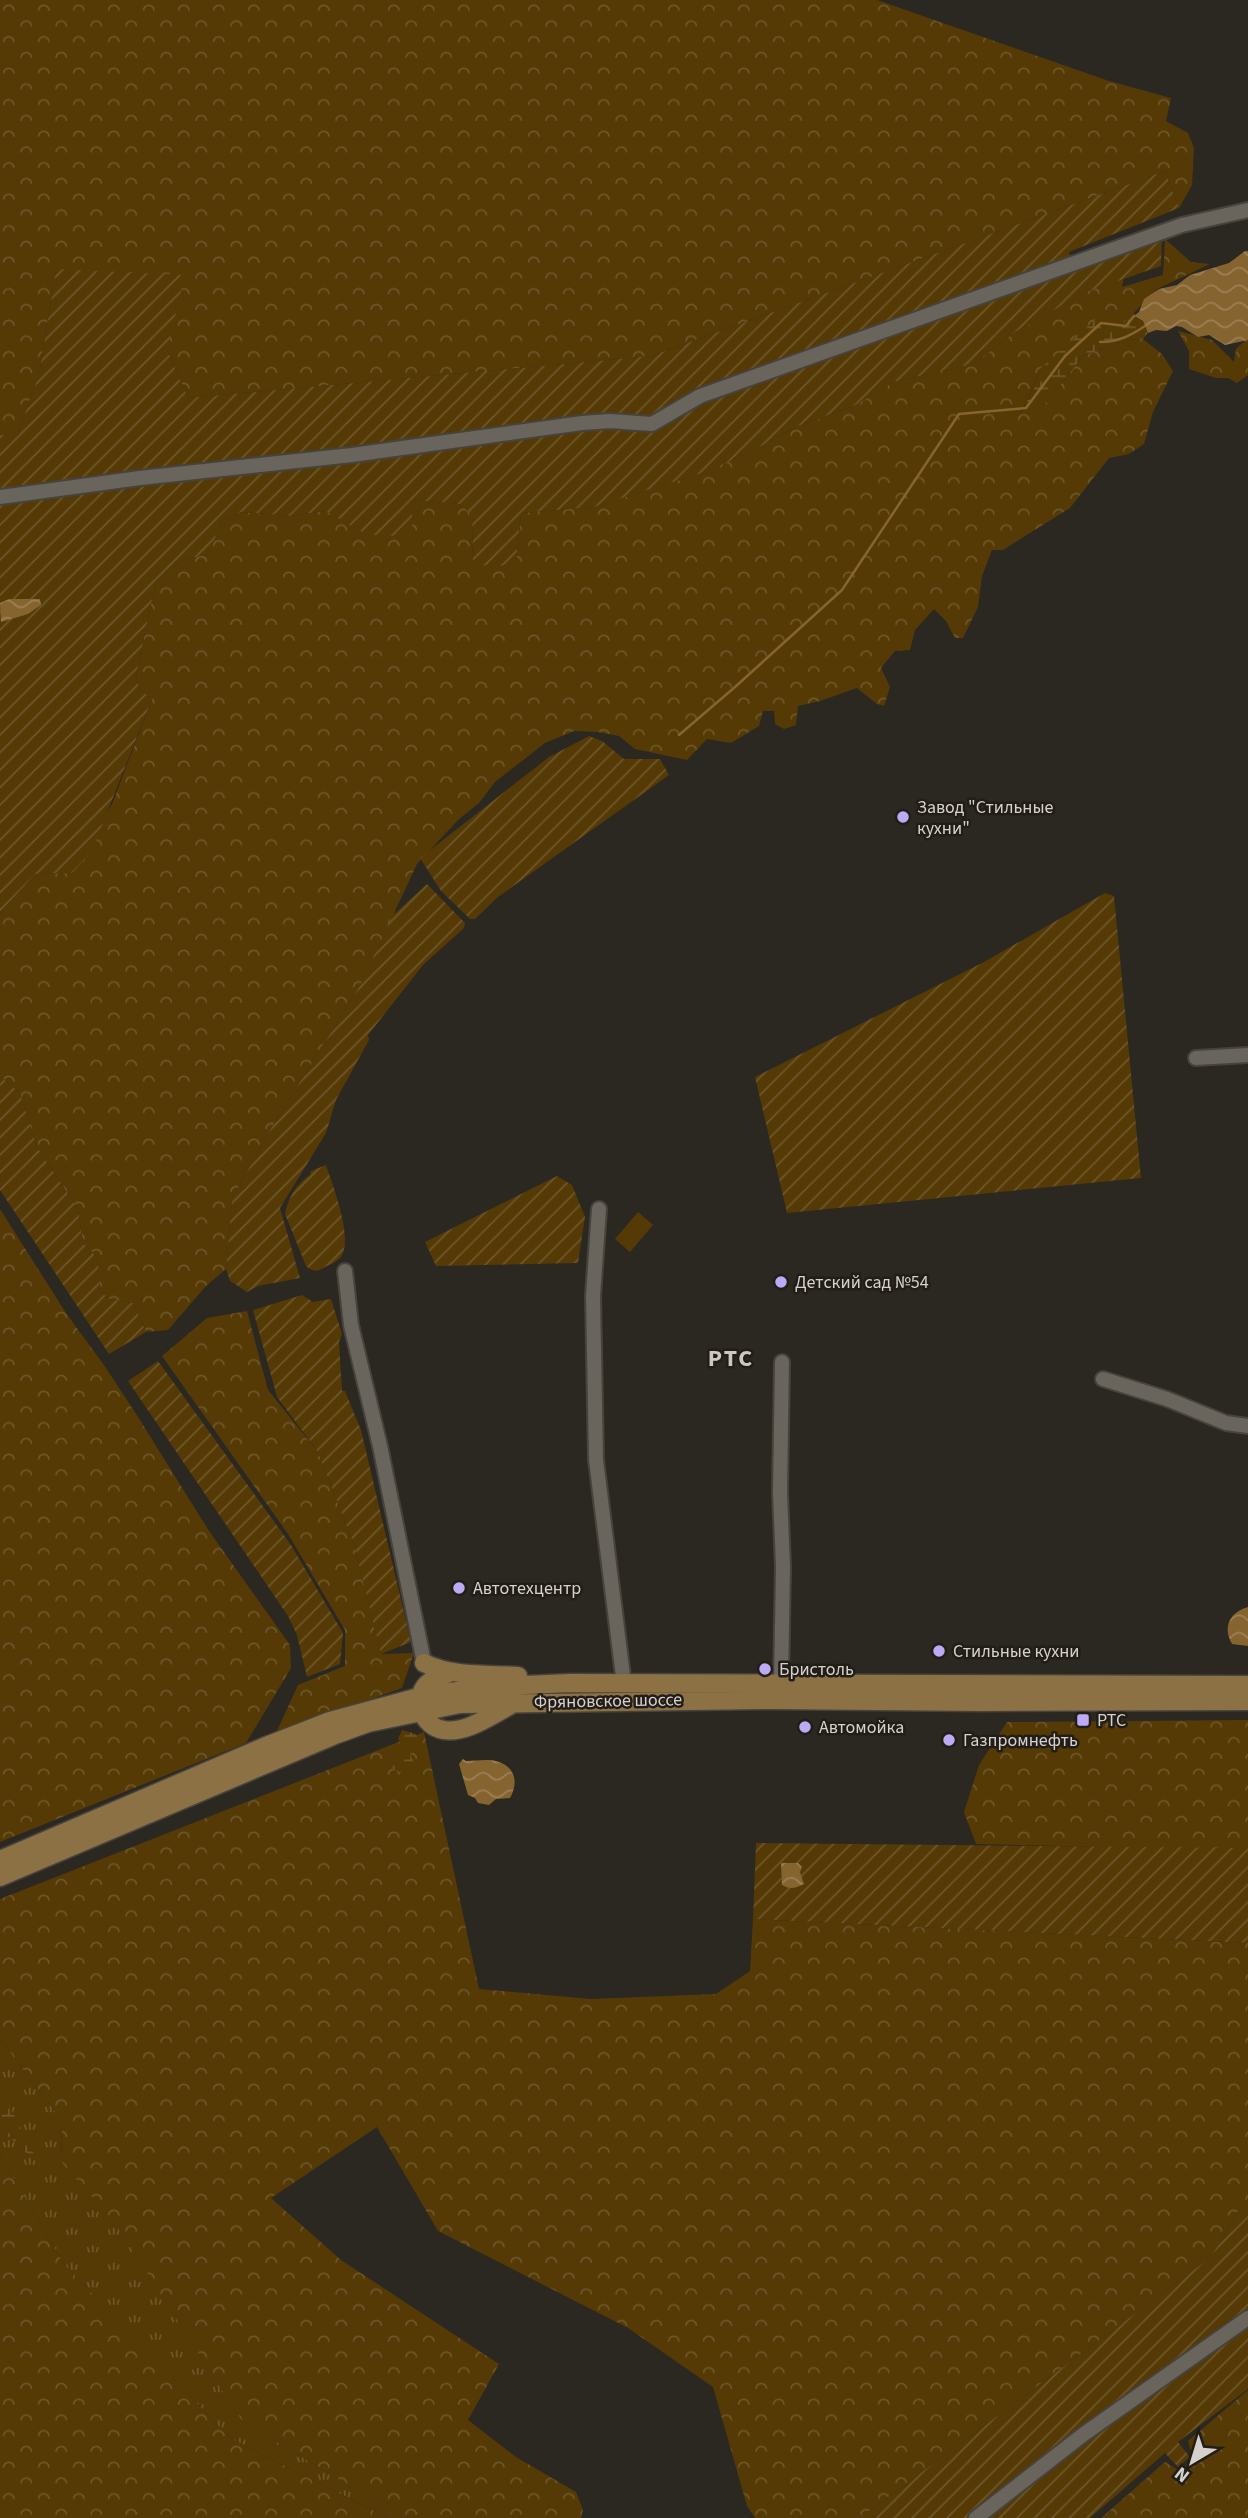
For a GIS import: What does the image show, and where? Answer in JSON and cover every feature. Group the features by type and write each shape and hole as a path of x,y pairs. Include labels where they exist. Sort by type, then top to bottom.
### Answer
{"main road":[{"path":"424,1663 452,1672 529,1677 570,1684"},
{"path":"421,1704 424,1663"},
{"path":"388,1704 409,1691 424,1663"},
{"path":"421,1704 425,1686 433,1679 452,1672"},
{"name":"Фряновское шоссе","path":"0,1877 335,1735 458,1690 570,1684 1248,1685"},
{"name":"Фряновское шоссе","path":"421,1704 430,1724 450,1730 469,1725 516,1703 1248,1700"},
{"name":"Фряновское шоссе","path":"0,1860 330,1721 388,1704 421,1704"}],"street":[{"path":"0,497 141,478 352,455 582,423 610,421 652,424 700,396 1182,225 1248,209"},
{"path":"1196,1058 1248,1055"},
{"path":"598,1209 593,1296 596,1460 624,1684"},
{"path":"345,1271 351,1325 380,1446 424,1663"},
{"path":"781,1683 782,1363"},
{"path":"1103,1379 1167,1399 1226,1423 1248,1426"},
{"path":"976,2518 1084,2434 1248,2318"}],"green space":[{"path":"0,0 877,0 1109,81 1171,98 1166,121 1188,133 1194,148 1192,185 1179,208 1165,171 651,356 188,398 167,350 56,269 39,375 17,435 0,435"},
{"path":"1165,171 1179,208 1069,252 1073,266 1162,237 1161,266 1086,292 1015,332 973,364 893,382 856,405 798,426 705,472 594,507 521,513 516,561 501,566 473,565 472,515 460,504 412,500 412,530 404,536 367,535 326,511 288,516 241,512 223,520 208,554 183,560 156,581 136,675 139,688 152,699 92,851 72,873 35,874 0,913 0,435 17,435 39,375 56,269 185,275 167,350 188,398 651,356"},
{"path":"1165,239 1191,262 1210,264 1157,289 1124,323 1042,367 1021,413 1044,405 1083,356 1126,340 1143,339 1162,354 1173,371 1153,412 1144,444 1129,454 1109,458 1070,508 1003,550 992,550 982,576 978,607 963,638 955,638 946,621 934,609 915,630 910,650 895,651 881,668 890,687 884,706 877,704 857,688 798,706 796,725 784,729 775,724 774,711 763,711 759,726 731,743 707,739 687,760 635,749 619,736 598,732 574,731 545,743 495,782 479,803 459,819 417,864 361,984 267,1135 232,1199 226,1269 206,1286 168,1330 146,1332 133,1303 109,1299 100,1291 98,1258 83,1243 78,1209 37,1147 20,1093 0,1076 0,913 35,874 72,873 112,804 152,699 139,688 136,675 156,581 183,560 208,554 223,520 241,512 288,516 326,511 345,521 412,530 412,500 460,504 472,515 473,565 516,561 521,513 594,507 704,472 754,450 798,426 856,405 893,382 973,364 1015,332 1086,292 1124,277 1122,287 1163,275"},
{"path":"1134,312 1136,318 1143,321 1148,333 1143,339 1126,340 1083,356 1044,405 1021,414 1042,367 1098,317 1124,323"},
{"path":"1178,331 1212,340 1234,362 1236,349 1248,338 1248,375 1237,383 1228,378 1216,378 1189,369 1189,351"},
{"path":"589,736 602,741 624,759 660,759 669,775 498,897 475,919 470,919 441,891 420,858 549,757"},
{"path":"427,884 465,923 464,928 423,965 368,1035 369,1040 336,1100 326,1133 280,1208 300,1278 258,1286 247,1292 230,1281 226,1269 232,1199 267,1135 361,984 392,916"},
{"path":"1105,893 1114,896 1141,1178 787,1213 755,1077 984,962"},
{"path":"0,1076 20,1093 37,1147 78,1209 83,1243 98,1258 100,1291 109,1299 133,1303 146,1332 109,1354 0,1190"},
{"path":"326,1165 344,1227 344,1251 339,1259 315,1271 306,1266 285,1214 288,1202 297,1187 311,1171"},
{"path":"557,1176 572,1185 585,1217 578,1263 436,1266 425,1242"},
{"path":"0,1209 66,1313 138,1417 209,1531 290,1645 291,1668 246,1743 0,1842"},
{"path":"638,1212 653,1225 630,1252 615,1239"},
{"path":"302,1295 313,1302 331,1299 342,1334 339,1342 342,1391 345,1391 361,1430 411,1642 381,1654 354,1545 318,1452 277,1397 253,1310"},
{"path":"247,1311 268,1390 318,1452 354,1545 381,1654 414,1653 402,1688 276,1733 298,1685 345,1666 345,1630 288,1534 162,1356 207,1318"},
{"path":"158,1361 291,1545 343,1633 340,1664 307,1677 297,1635 288,1616 128,1381"},
{"path":"1248,1720 1248,1850 976,1844 964,1812 979,1765 1007,1722"},
{"path":"402,1730 416,1734 421,1747 410,1754 419,1775 408,1777 382,1763 393,1760 404,1748 398,1739"},
{"path":"424,1732 479,1989 591,1999 716,1994 750,1971 753,1919 1248,1943 1248,2204 1238,2211 1211,2257 860,2518 755,2518 747,2506 713,2387 628,2328 438,2231 377,2127 271,2198 341,2260 499,2364 468,2420 516,2457 576,2492 583,2510 581,2518 403,2518 242,2421 113,2220 61,2162 62,2121 0,2039 0,1899"},
{"path":"756,1843 1248,1848 1248,1943 753,1919"},
{"path":"0,2039 62,2121 61,2162 113,2219 242,2421 403,2518 388,2518 230,2438 64,2264 0,2155"},
{"path":"0,2088 40,2165 0,2129"},
{"path":"0,2155 64,2264 230,2438 388,2518 0,2518"},
{"path":"1248,2204 1248,2389 1178,2442 1190,2457 1178,2467 1165,2453 1090,2518 860,2518 1211,2257 1238,2211"},
{"path":"1248,2390 1248,2518 1101,2518 1165,2462 1180,2471 1193,2458 1188,2441"}],"water":[{"path":"1248,251 1248,340 1225,345 1209,335 1198,337 1176,326 1167,331 1156,330 1148,333 1143,321 1134,316 1139,312 1144,299 1159,289 1177,285 1190,275 1229,263"},
{"path":"9,599 40,599 41,605 28,614 1,622 0,603"},
{"path":"1248,1607 1248,1646 1232,1644 1228,1626 1232,1616"},
{"path":"463,1759 496,1761 507,1767 514,1775 515,1781 510,1798 496,1799 489,1805 478,1803 468,1795 459,1764"},
{"path":"781,1863 798,1863 802,1867 800,1872 804,1884 793,1888 782,1885"}],"waterway":[{"path":"679,735 842,590 959,414 1026,408 1065,356 1101,323 1126,326 1134,316"},
{"path":"1100,342 1124,338 1145,326"}],"place":[{"name":"Завод \"Стильные кухни\"","path":"903,817"},
{"name":"Детский сад №54","path":"781,1282"},
{"name":"Автотехцентр","path":"459,1588"},
{"name":"Стильные кухни","path":"939,1651"},
{"name":"Бристоль","path":"765,1669"},
{"name":"РТС","path":"1083,1720"},
{"name":"Автомойка","path":"805,1727"},
{"name":"Газпромнефть","path":"949,1740"}],"district":[{"name":"РТС","path":"731,1358"}]}
